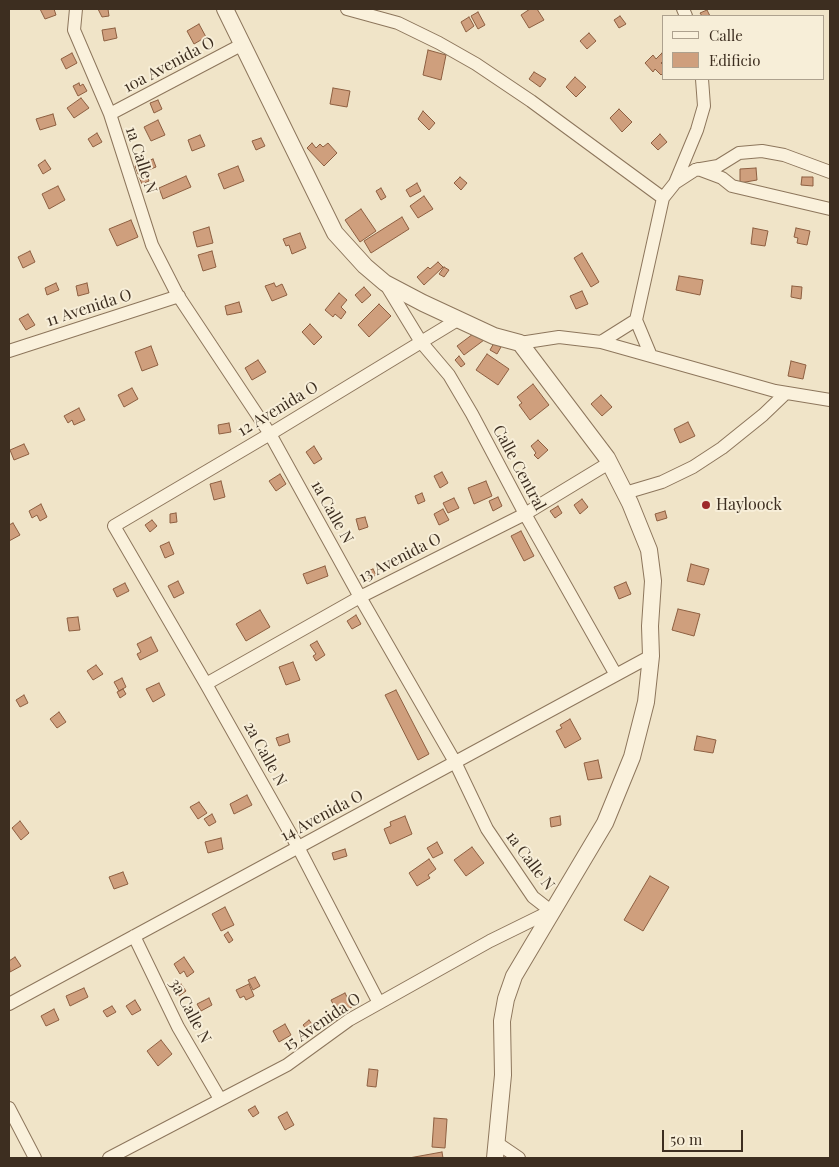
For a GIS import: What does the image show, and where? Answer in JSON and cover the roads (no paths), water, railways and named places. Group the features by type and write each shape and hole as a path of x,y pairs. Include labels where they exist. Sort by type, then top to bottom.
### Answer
{"street":[{"name":"1a Calle N","path":"76,9 74,30 110,114 152,245 178,296 270,434 360,597 455,762 487,829 532,897 551,911"},
{"path":"225,9 335,233 365,266 385,283 494,336 520,343 559,337 601,342 786,392 830,400"},
{"path":"347,9 398,23 476,64 531,101 663,198"},
{"name":"10a Avenida O","path":"110,114 243,44"},
{"path":"651,356 636,320 663,198 675,183 697,130 704,106 702,80"},
{"path":"675,183 695,170 718,166 739,153 762,151 784,155 830,172"},
{"path":"698,169 722,178 732,186 830,209"},
{"name":"Calle Central","path":"385,283 421,342 449,375 472,414 525,514 616,675"},
{"name":"11 Avenida O","path":"9,351 178,296"},
{"name":"12 Avenida O","path":"114,526 270,434 458,319"},
{"path":"601,342 636,320"},
{"path":"519,1158 496,1150 503,1075 502,1021 506,999 514,976 605,823 632,757 646,702 651,656 650,626 653,581 649,550 625,493 609,463 520,343"},
{"path":"625,493 662,482 693,467 722,448 763,415 786,392"},
{"name":"13 Avenida O","path":"206,684 360,597 525,514 609,463"},
{"name":"2a Calle N","path":"114,526 298,847 379,1003"},
{"name":"14 Avenida O","path":"9,1004 651,656"},
{"name":"15 Avenida O","path":"109,1158 288,1065 349,1020 490,941 551,911"},
{"name":"3a Calle N","path":"134,936 178,1028 220,1099"},
{"path":"9,1108 35,1158"}],"place":[{"name":"Hayloock","path":"706,505"}]}
